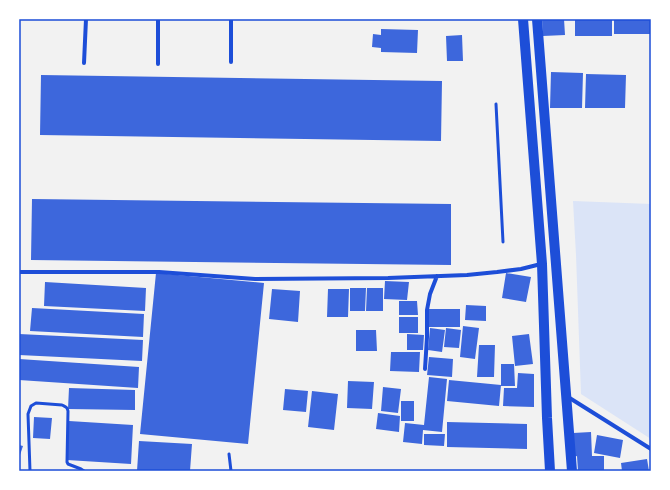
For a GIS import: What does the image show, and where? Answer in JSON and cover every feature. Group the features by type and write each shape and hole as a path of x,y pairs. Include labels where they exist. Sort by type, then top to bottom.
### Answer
{"highway":[{"path":"523,19 542,264 546,418 550,471"},
{"path":"537,19 572,471"},
{"path":"535,175 549,175"}],"street":[{"path":"84,63 86,19"},
{"path":"158,19 158,64"},
{"path":"231,19 231,62"},
{"path":"19,272 158,272 255,279 388,278 467,275 521,269 542,264"},
{"path":"425,369 427,310 430,294 437,276"},
{"path":"566,396 651,449"}],"lane":[{"path":"496,104 502,242"},
{"path":"30,471 28,414 31,406 36,403 62,405 67,408 66,462 81,468 84,471"},
{"path":"229,454 231,471"}],"shaded area":[{"path":"573,201 651,204 651,439 581,394"}],"building":[{"path":"542,19 564,19 565,35 543,36"},
{"path":"575,19 612,19 612,36 575,36"},
{"path":"614,19 651,19 651,34 614,34"},
{"path":"381,29 418,30 417,53 381,52 381,48 372,47 373,34 381,35"},
{"path":"462,35 463,61 447,61 446,36"},
{"path":"551,72 583,73 582,108 550,108"},
{"path":"586,74 626,75 625,108 585,108"},
{"path":"41,75 442,81 441,141 40,135"},
{"path":"32,199 451,204 451,265 31,260"},
{"path":"156,273 264,283 248,444 140,434"},
{"path":"506,273 531,277 526,302 502,298"},
{"path":"385,281 409,282 407,300 384,299"},
{"path":"45,282 146,288 145,311 44,306"},
{"path":"350,288 366,288 365,311 350,311"},
{"path":"367,288 383,288 383,311 366,311"},
{"path":"272,289 300,291 298,322 269,319"},
{"path":"328,289 349,289 348,317 327,317"},
{"path":"399,301 417,301 418,315 399,315"},
{"path":"466,305 486,306 486,321 465,320"},
{"path":"32,308 144,314 143,337 30,331"},
{"path":"429,309 460,309 460,327 429,327"},
{"path":"399,317 418,317 418,333 399,333"},
{"path":"463,326 479,328 475,359 460,357"},
{"path":"430,328 445,330 442,352 428,350"},
{"path":"446,328 461,330 459,348 444,347"},
{"path":"356,330 376,330 377,351 356,351"},
{"path":"19,334 143,340 142,361 19,355"},
{"path":"407,334 424,335 423,350 407,350"},
{"path":"529,334 533,364 515,366 512,336"},
{"path":"479,345 495,345 494,377 477,377"},
{"path":"391,352 420,352 419,372 390,371"},
{"path":"429,357 453,359 452,377 427,375"},
{"path":"19,359 139,367 138,388 19,380"},
{"path":"501,364 514,364 515,386 501,386"},
{"path":"518,373 534,374 534,407 503,406 504,388 517,388"},
{"path":"429,377 447,379 442,432 423,430 422,444 403,442 405,423 424,425"},
{"path":"449,380 501,385 499,406 447,401"},
{"path":"348,381 374,382 372,409 347,408"},
{"path":"383,387 401,389 398,413 381,411"},
{"path":"69,388 135,390 135,410 68,409"},
{"path":"285,389 308,391 306,412 283,410"},
{"path":"312,391 338,394 334,430 308,427"},
{"path":"401,401 414,401 414,421 401,421"},
{"path":"378,413 400,416 399,432 376,429"},
{"path":"34,417 52,418 50,439 33,438"},
{"path":"69,421 133,425 131,464 67,460"},
{"path":"447,422 527,424 527,449 447,447"},
{"path":"591,432 592,456 604,456 604,471 578,471 577,456 574,457 573,433"},
{"path":"424,434 445,434 444,446 424,445"},
{"path":"597,435 623,440 620,458 594,453"},
{"path":"139,441 192,444 190,471 137,471"},
{"path":"19,445 23,446 19,458"},
{"path":"647,459 649,471 622,471 621,463"}]}
